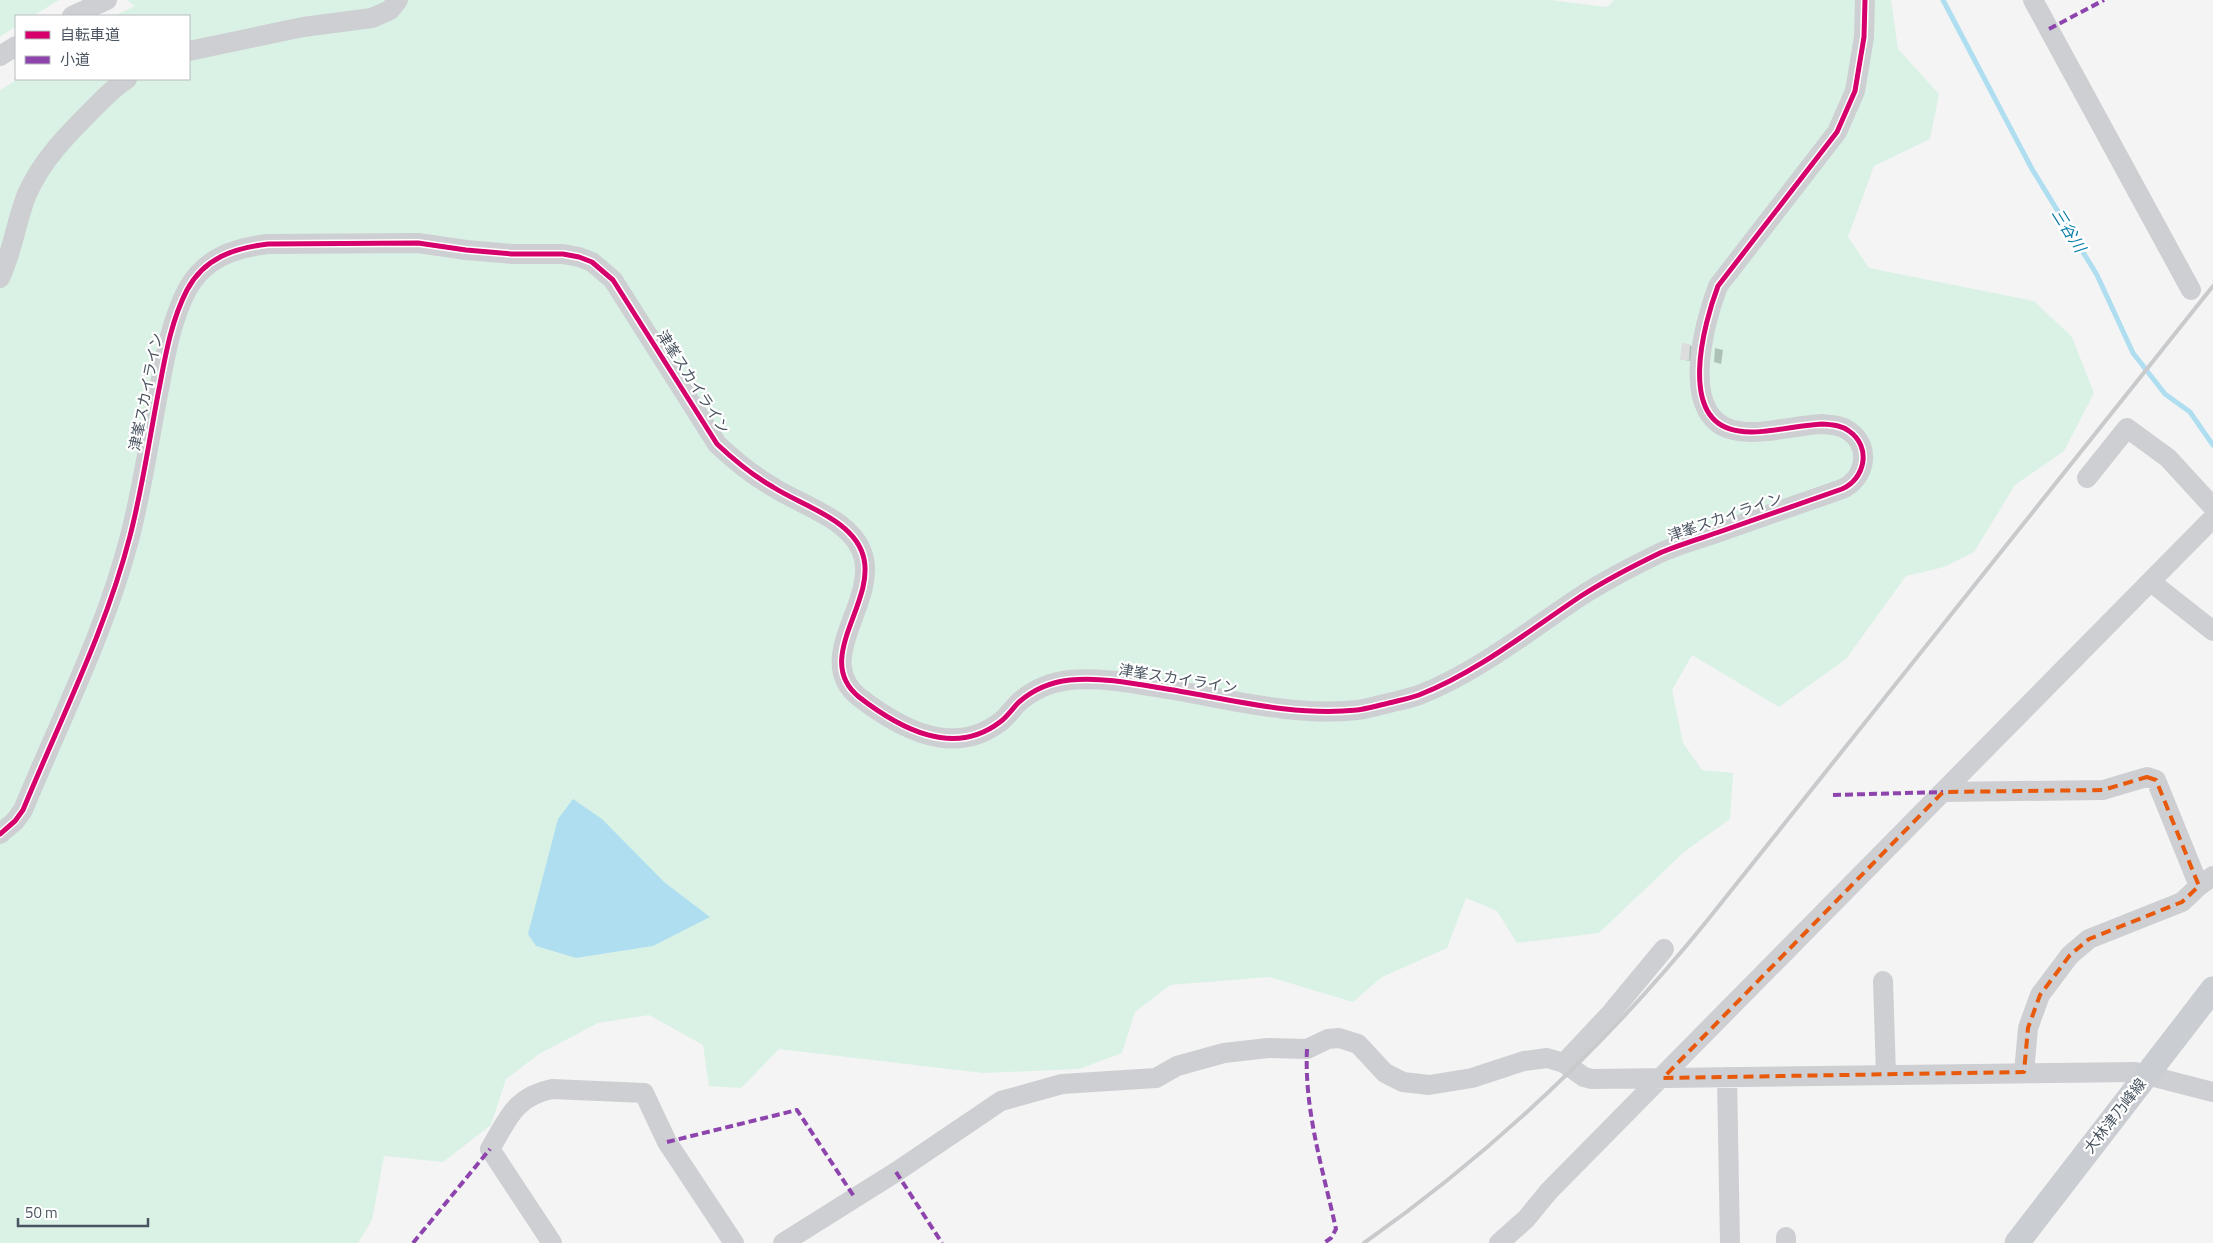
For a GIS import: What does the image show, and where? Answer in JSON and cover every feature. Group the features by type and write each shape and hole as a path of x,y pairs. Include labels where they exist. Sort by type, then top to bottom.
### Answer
{"main road":[{"name":"大林津乃峰線","path":"2017,1243 2213,989"}],"street":[{"path":"74,15 107,0"},
{"path":"190,51 303,27 372,18 390,10 398,0"},
{"name":"津峯スカイライン","path":"0,834 15,821 23,810 118,579 130,535 170,333 187,291 197,275 212,261 246,247 268,244 418,242 466,250 512,254 563,254 586,259 604,271 613,280 718,444 740,466 768,485 827,516 848,531 860,546 865,564 865,577 843,652 843,676 850,689 858,696 892,721 914,732 933,738 953,739 972,736 988,730 1003,720 1032,692 1050,684 1070,680 1140,684 1270,706 1316,711 1359,710 1417,695 1457,677 1586,593 1663,552 1842,489 1857,478 1862,467 1863,454 1860,442 1848,430 1822,424 1747,432 1728,429 1713,419 1707,411 1701,393 1700,382 1701,352 1708,312 1718,286 1753,238 1802,179 1836,132 1855,91 1864,37 1865,0"},
{"path":"2033,0 2191,290"},
{"path":"0,56 15,47"},
{"path":"0,278 6,265 27,195 40,169 74,128 117,85 125,80"},
{"path":"2087,478 2127,428 2168,458 2213,507"},
{"path":"1499,1243 1526,1219 1549,1191 1663,1078 2213,518"},
{"path":"2151,582 2213,630"},
{"path":"1943,792 2103,790 2147,777 2156,780 2206,881 2182,902 2089,939 2070,955 2040,994 2028,1028 2024,1072"},
{"path":"1564,1063 1611,1013 1664,949"},
{"path":"1883,981 1886,1075"},
{"path":"783,1243 896,1172 1001,1101 1062,1084 1156,1078 1177,1066 1224,1053 1268,1048 1306,1049 1328,1039 1339,1038 1358,1044 1385,1073 1403,1082 1429,1084 1472,1078 1524,1061 1547,1058 1564,1063 1584,1077 1592,1079 2135,1072 2213,1092"},
{"path":"1727,1077 1730,1243"},
{"path":"552,1243 490,1149 521,1100 537,1092 552,1089 644,1094 667,1142 734,1243"}],"highlighted area":[{"path":"2147,777 2156,780 2199,886 2182,902 2089,939 2070,955 2040,995 2028,1028 2024,1072 1663,1078 1943,792 2103,790"}],"green space":[{"path":"0,0 59,0 35,15 15,15 15,27 0,37"},
{"path":"127,0 1551,0 1607,7 1614,0 1891,0 1898,49 1939,94 1930,139 1874,166 1848,237 1869,268 2034,301 2072,337 2094,393 2064,451 2015,485 1974,552 1944,567 1906,576 1846,659 1779,707 1692,655 1672,690 1683,743 1702,770 1733,773 1730,819 1684,852 1599,933 1517,943 1497,911 1466,898 1447,948 1382,977 1353,1002 1269,977 1170,985 1135,1012 1122,1053 1079,1069 983,1073 779,1049 741,1088 709,1086 703,1045 649,1015 598,1023 539,1054 506,1079 491,1125 443,1162 384,1156 372,1220 358,1243 0,1243 0,90 16,80 190,80 190,15 116,15 135,6","holes":["664,882 709,917 653,946 576,958 536,946"]}],"water":[{"path":"573,799 602,819 664,882 710,917 653,946 576,958 536,946 528,934 558,819"}],"building":[{"path":"1682,343 1690,344 1689,360 1680,360"}],"waterway":[{"name":"三谷川","path":"1943,0 2032,169 2097,275 2133,353 2165,394 2190,412 2213,445"}],"railway":[{"path":"1364,1243 1458,1172 1503,1134 1629,1011 1706,922 2213,286"}],"marked path":[{"path":"2049,29 2104,0"},
{"path":"1833,795 1943,792"},
{"path":"1307,1049 1308,1095 1311,1117 1336,1229 1331,1238 1324,1243"},
{"path":"667,1142 797,1110 855,1198"},
{"path":"413,1243 490,1149"},
{"path":"896,1172 942,1243"}],"cycle path":[{"path":"0,834 15,821 23,810 95,640 120,571 135,517 167,348 173,324 182,301 194,279 211,262 243,248 268,244 418,243 512,254 563,254 592,262 613,280 717,444 758,478 839,524 859,545 864,559 865,577 843,649 842,666 846,682 859,697 891,719 927,735 945,738 964,738 982,733 1003,720 1019,702 1031,693 1049,684 1070,680 1116,681 1283,709 1308,711 1357,710 1415,696 1440,686 1482,663 1610,578 1641,562 1677,546 1842,489 1856,478 1863,462 1863,454 1861,445 1849,431 1840,426 1822,424 1748,432 1719,424 1707,410 1701,391 1700,369 1702,346 1718,286 1837,132 1855,91 1864,37 1865,0"}]}
